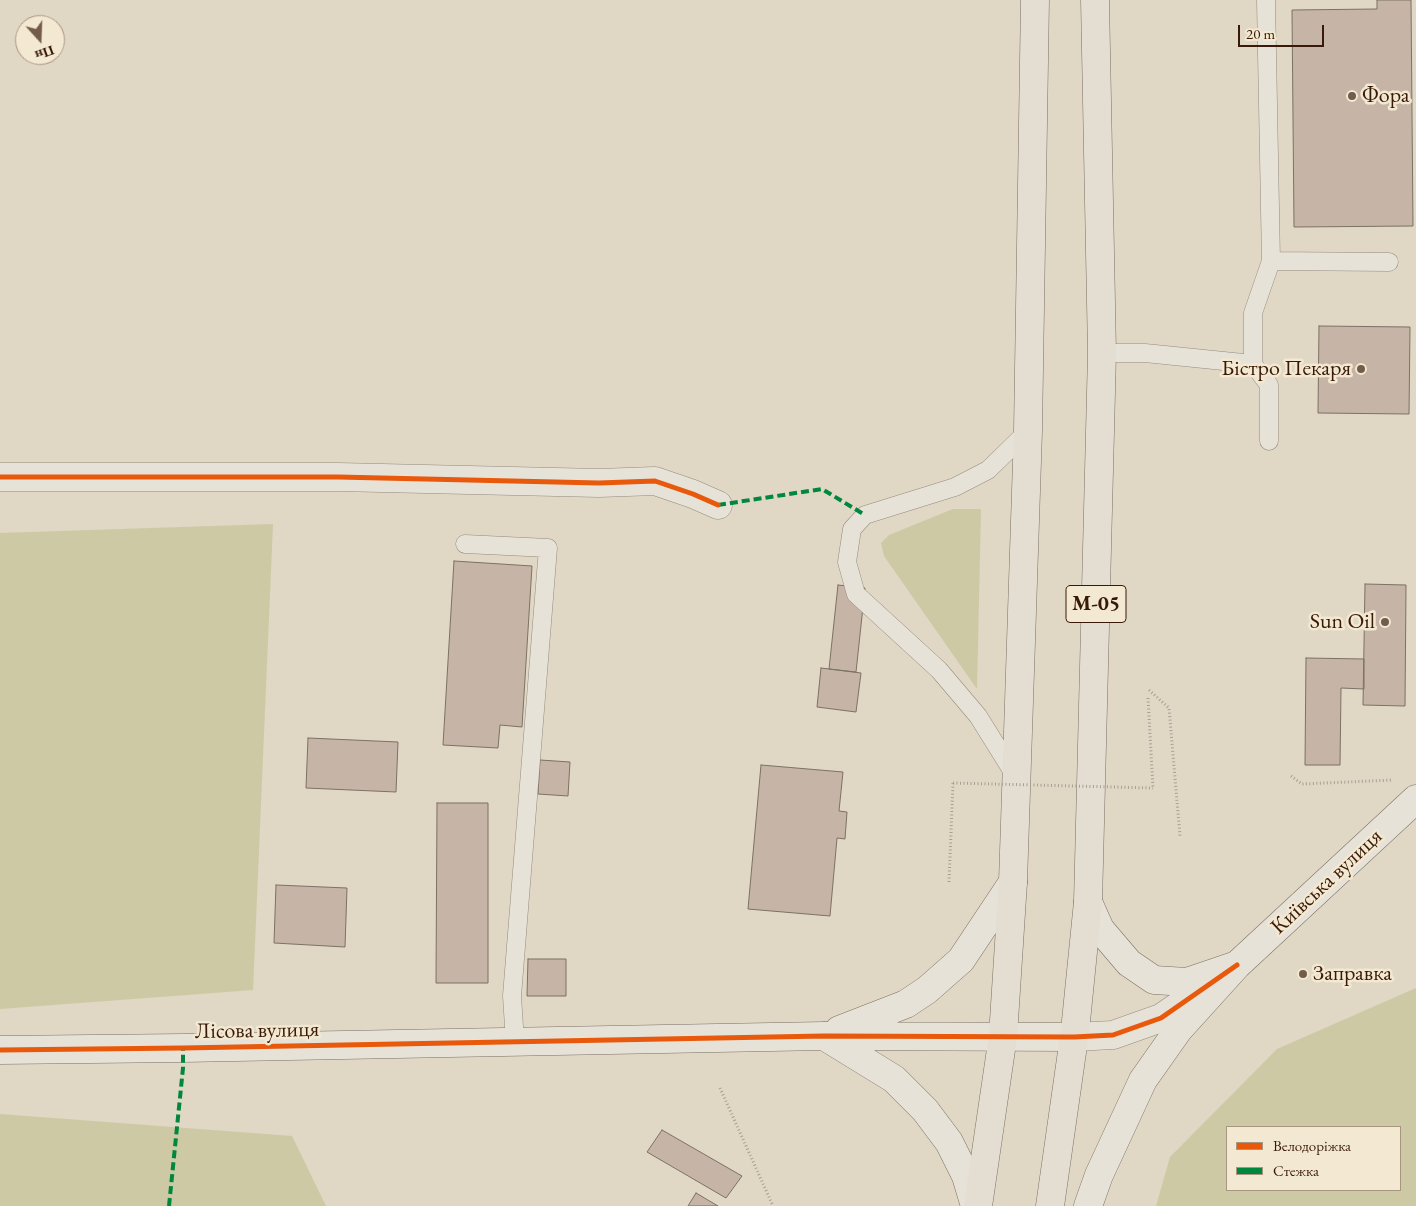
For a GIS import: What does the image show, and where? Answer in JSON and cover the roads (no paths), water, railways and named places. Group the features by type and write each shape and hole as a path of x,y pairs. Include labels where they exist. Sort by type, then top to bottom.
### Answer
{"highway":[{"path":"976,1206 1003,1036 1013,882 1028,431 1036,0"},
{"name":"М-05","path":"1050,1206 1069,1081 1088,902 1102,354 1095,0"}],"street":[{"path":"0,478 338,477 599,483 655,481 718,505"},
{"name":"Київська вулиця","path":"1237,965 1407,790"},
{"path":"824,1036 906,1004 927,990 961,960 1013,882"},
{"path":"1088,902 1100,929 1129,963 1154,980 1187,982 1237,965"},
{"path":"1088,1206 1099,1175 1143,1080 1179,1028 1237,965"},
{"name":"Лісова вулиця","path":"0,1050 824,1036 1074,1037 1113,1035 1161,1018 1237,965"},
{"path":"824,1036 894,1080 925,1110 949,1142 966,1176 976,1206"}],"lane":[{"path":"1266,0 1272,261 1253,313 1253,364 1270,385 1269,441"},
{"path":"1272,261 1389,262"},
{"path":"1102,354 1145,353 1253,364"},
{"path":"1016,778 978,716 939,670 856,594 847,562 852,529 864,515 955,487 988,470 1028,431"},
{"path":"465,544 548,548 512,996 514,1042"}],"place":[{"name":"Фора","path":"1352,96"},
{"name":"Бістро Пекаря","path":"1361,369"},
{"name":"Sun Oil","path":"1385,622"},
{"name":"Заправка","path":"1303,974"}]}
